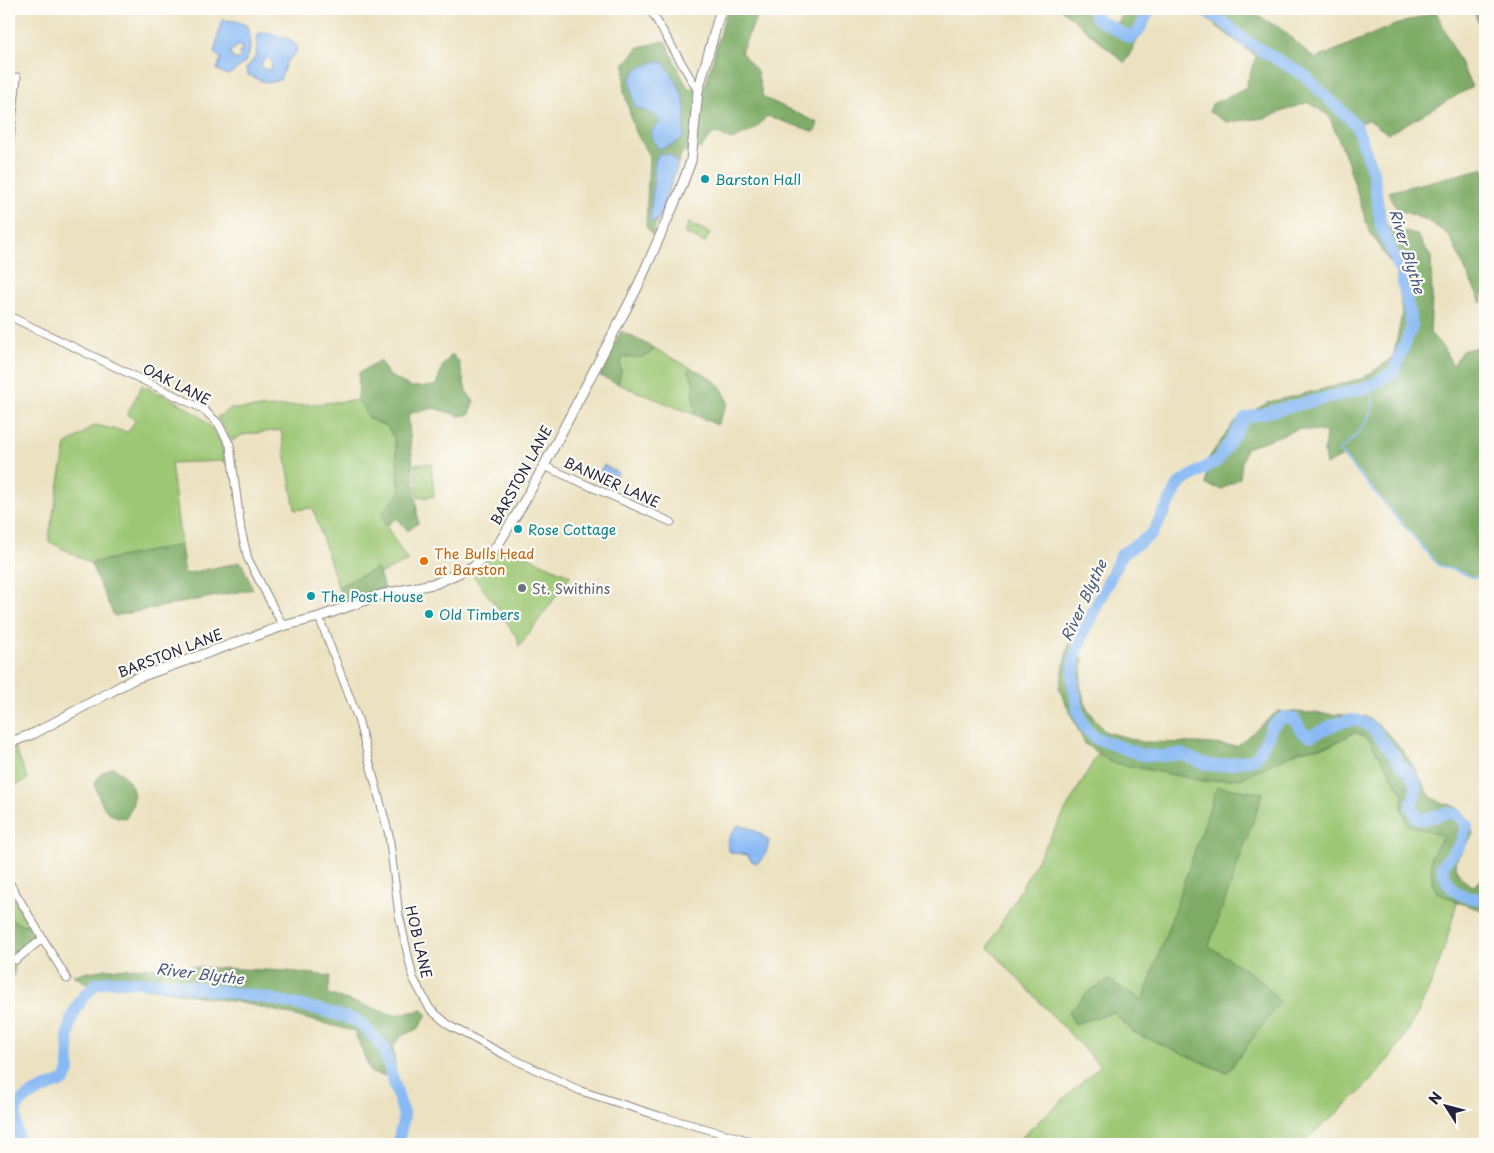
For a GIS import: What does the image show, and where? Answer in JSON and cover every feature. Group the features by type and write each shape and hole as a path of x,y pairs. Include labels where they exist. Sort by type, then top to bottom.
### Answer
{"street":[{"path":"650,9 698,91"},
{"name":"BARSTON LANE","path":"9,743 35,734 134,679 283,626 319,617 380,595 437,583 472,567 488,555 499,543 544,466 637,288 679,193 691,161 698,91 721,9"},
{"path":"9,148 17,77"},
{"name":"OAK LANE","path":"9,316 203,409 218,423 230,445 241,530 248,559 283,626"},
{"name":"BANNER LANE","path":"544,466 671,522"},
{"name":"HOB LANE","path":"319,617 358,720 389,834 399,914 412,971 418,989 430,1009 450,1026 505,1055 581,1091 660,1116 762,1144"},
{"path":"9,882 67,979"},
{"path":"16,960 42,939"}],"green space":[{"path":"727,9 760,9 741,52 757,71 763,97 818,123 815,132 767,116 754,130 732,140 714,133 700,149 682,152 652,235 646,226 649,156 634,129 624,91 625,63 639,47 665,41 688,89 706,85"},
{"path":"1061,9 1092,9 1097,19 1118,23 1125,9 1154,9 1125,63"},
{"path":"1186,9 1250,9 1259,17 1280,28 1315,59 1389,27 1436,12 1472,87 1388,134 1368,119 1354,128 1386,224 1400,237 1405,231 1416,234 1431,257 1432,298 1430,333 1443,347 1453,366 1462,351 1485,345 1485,579 1473,577 1438,565 1343,456 1326,465 1324,451 1326,432 1298,429 1246,448 1240,478 1222,489 1206,485 1208,459 1235,421 1269,402 1363,378 1393,358 1402,315 1398,274 1369,231 1347,160 1329,116 1308,102 1265,118 1227,122 1209,112 1212,104 1245,89 1256,56 1206,18"},
{"path":"1472,9 1485,9 1485,35"},
{"path":"1485,168 1485,285 1481,303 1449,235 1426,220 1397,209 1388,192"},
{"path":"689,223 710,233 705,243 684,233"},
{"path":"621,331 654,348 644,356 637,358 624,357 620,363 621,372 618,384 600,376"},
{"path":"654,348 691,368 689,372 693,381 695,415 618,384 621,372 620,363 624,357 649,355"},
{"path":"452,354 459,362 466,391 474,401 470,414 460,416 434,408 408,414 418,523 408,531 397,518 386,526 382,513 400,492 395,441 388,427 370,419 358,400 359,373 380,360 388,375 411,387 436,386 442,367"},
{"path":"691,368 714,381 725,396 728,403 717,425 695,415 693,381 689,372"},
{"path":"142,385 174,400 204,420 218,438 225,461 171,463 181,545 90,563 48,541 66,445 95,425 128,432 136,419 127,415"},
{"path":"358,400 370,419 388,427 395,440 400,493 382,513 386,526 408,561 379,574 376,569 338,587 313,508 295,510 281,430 242,435 232,441 217,417 230,409"},
{"path":"431,463 434,496 418,498 415,464"},
{"path":"181,545 185,574 241,562 253,589 114,616 90,563"},
{"path":"504,546 571,576 519,647 517,636 512,632 503,615 471,573"},
{"path":"377,568 385,589 343,605 338,587"},
{"path":"1069,643 1083,658 1080,686 1087,708 1104,731 1143,742 1237,746 1278,711 1364,716 1380,726 1406,756 1430,795 1437,800 1456,807 1468,820 1473,834 1455,862 1461,877 1473,886 1485,878 1485,911 1460,903 1437,892 1432,883 1431,857 1443,836 1407,825 1402,809 1403,793 1369,739 1355,732 1331,745 1299,751 1242,778 1204,781 1110,762 1085,744 1059,689"},
{"path":"1355,732 1369,739 1403,793 1402,809 1444,836 1431,857 1437,892 1457,901 1444,948 1426,995 1403,1039 1389,1059 1356,1095 1300,1144 1014,1144 1100,1066 988,947 1098,753 1110,762 1204,781 1242,778 1299,751 1331,745"},
{"path":"14,746 28,779 9,789 9,748"},
{"path":"113,767 126,778 133,790 133,803 126,818 112,815 104,808 94,784 102,773"},
{"path":"1217,787 1263,793 1209,946 1261,980 1280,1002 1227,1073 1133,1032 1113,1012 1075,1024 1068,1012 1089,991 1108,980 1143,1000"},
{"path":"9,890 28,925 19,924 9,918"},
{"path":"9,918 19,924 28,925 37,940 13,961 13,976 9,981"},
{"path":"194,967 288,971 330,976 328,994 395,1015 423,1010 427,1014 419,1028 400,1037 393,1047 395,1066 392,1077 371,1073 354,1031 244,1003 103,981 94,988 73,975 106,969"}],"water":[{"path":"222,20 237,21 249,27 250,51 246,61 236,70 228,75 217,70 221,58 214,53","holes":["238,45 242,48 239,54 241,57 233,59 230,52"]},
{"path":"267,32 289,39 297,46 296,52 286,63 280,80 267,83 248,75 246,69 256,56 258,34","holes":["267,58 271,60 270,70 263,69 261,66 263,60"]},
{"path":"659,60 664,64 679,86 684,100 685,114 683,138 672,145 658,149 650,133 661,122 655,115 635,107 630,79 637,69"},
{"path":"659,153 671,155 678,164 658,220 650,222 655,161"},
{"path":"604,465 618,473 614,481 599,473"},
{"path":"738,825 755,831 769,841 767,851 757,863 751,861 748,855 730,852 728,848 731,834"}],"waterway":[{"name":"River Blythe","path":"1092,9 1097,19 1131,38 1138,32 1150,9"},
{"name":"River Blythe","path":"1203,9 1220,19 1246,41 1304,75 1356,125 1373,172 1381,226 1401,272 1412,326 1394,371 1369,387 1245,418 1218,460 1180,483 1152,534 1122,554 1085,629 1074,659 1073,684 1078,711 1085,728 1095,738 1142,755 1165,756 1181,754 1199,762 1218,766 1254,759 1269,735 1271,727 1284,717 1294,719 1303,733 1311,736 1342,722 1360,721 1374,730 1413,779 1416,788 1411,807 1418,819 1450,813 1456,814 1467,826 1460,845 1442,866 1444,875 1447,882 1456,892 1476,899 1485,899"},
{"path":"1369,387 1373,401 1369,416 1355,436 1339,451 1438,565 1473,577 1485,579"},
{"name":"River Blythe","path":"19,1144 16,1130 18,1106 32,1094 65,1080 69,1071 68,1036 72,1016 83,997 96,984 108,981 162,983 262,997 321,1010 358,1021 384,1049 404,1116 399,1138 402,1144"}],"place":[{"name":"Barston Hall","path":"705,179"},
{"name":"Rose Cottage","path":"518,529"},
{"name":"The Bulls Head at Barston","path":"424,561"},
{"name":"St. Swithins","path":"522,588"},
{"name":"The Post House","path":"311,596"},
{"name":"Old Timbers","path":"429,614"}]}
